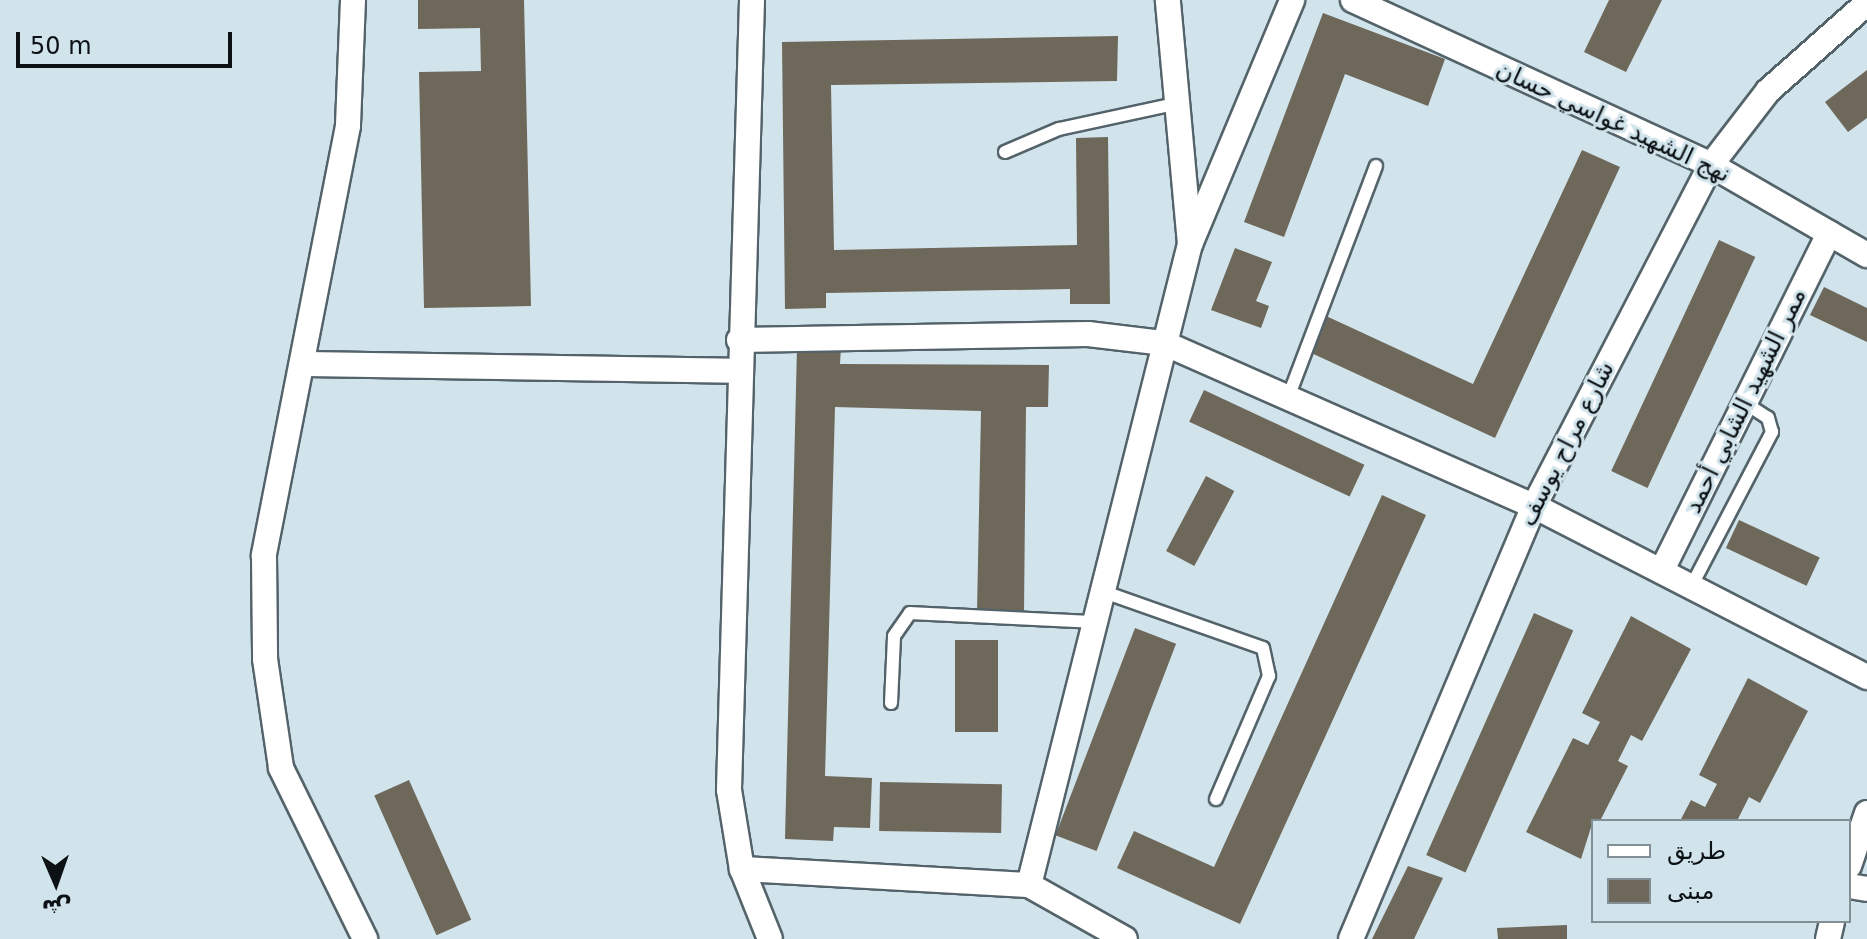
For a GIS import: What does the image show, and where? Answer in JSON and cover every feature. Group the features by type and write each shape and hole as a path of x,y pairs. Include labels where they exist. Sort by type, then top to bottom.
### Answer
{"street":[{"path":"353,0 348,126 264,556 265,659 281,768 365,939"},
{"path":"752,0 738,371 729,790 742,869 770,939"},
{"path":"1168,0 1190,244"},
{"path":"1029,885 1100,622 1190,244 1292,0"},
{"name":"نهج الشهيد غواسي حسان","path":"1353,0 1711,165 1867,255"},
{"name":"شارع مراح يوسف","path":"1351,939 1534,506 1711,165 1779,80 1867,3"},
{"name":"ممر الشهيد الشابي أحمد","path":"1662,570 1829,233"},
{"path":"739,340 1088,334 1164,343 1289,395 1534,506 1867,677"},
{"path":"303,364 738,371"},
{"path":"1851,860 1867,813"},
{"path":"742,869 1029,885 1125,939"}],"lane":[{"path":"1005,152 1059,129 1179,103"},
{"path":"1289,395 1376,166"},
{"path":"1692,585 1772,432 1768,418 1745,403"},
{"path":"1107,593 1263,648 1269,676 1216,799"},
{"path":"891,703 894,636 910,613 1100,622"}],"building":[{"path":"418,0 524,0 531,306 424,308 419,72 481,71 480,28 418,29"},
{"path":"1609,0 1662,0 1626,72 1584,52"},
{"path":"1323,13 1445,59 1428,106 1345,74 1284,237 1244,222"},
{"path":"1118,36 1117,81 831,85 834,250 1077,245 1076,138 1108,137 1110,304 1070,304 1070,289 826,293 826,308 785,309 782,42"},
{"path":"1867,70 1867,118 1848,132 1825,102"},
{"path":"1582,150 1620,167 1495,438 1307,351 1324,315 1473,384"},
{"path":"1719,240 1755,257 1647,488 1611,471"},
{"path":"1235,248 1272,262 1256,301 1269,306 1261,328 1211,310"},
{"path":"1824,287 1867,308 1867,342 1810,315"},
{"path":"797,347 841,347 840,364 1049,365 1048,407 1026,407 1024,612 977,612 981,411 835,407 825,776 872,778 870,828 834,827 833,841 785,839"},
{"path":"1204,390 1364,465 1350,497 1189,422"},
{"path":"1206,476 1234,491 1194,566 1166,551"},
{"path":"1382,495 1426,515 1240,924 1117,868 1134,831 1214,867"},
{"path":"1739,520 1820,558 1807,586 1726,548"},
{"path":"1534,613 1573,630 1465,873 1426,855"},
{"path":"1631,616 1691,649 1642,741 1631,735 1618,761 1628,766 1601,819 1591,819 1581,859 1526,832 1573,738 1588,745 1600,722 1582,713"},
{"path":"1135,628 1176,644 1097,851 1055,835"},
{"path":"955,640 998,640 998,732 955,732"},
{"path":"1748,678 1808,711 1760,803 1749,797 1738,819 1681,819 1691,800 1705,807 1717,784 1699,775"},
{"path":"409,780 471,920 437,935 374,795"},
{"path":"880,782 1002,784 1001,833 879,831"},
{"path":"1408,866 1443,878 1414,939 1372,939"},
{"path":"1567,925 1567,939 1498,939 1497,928"}]}
